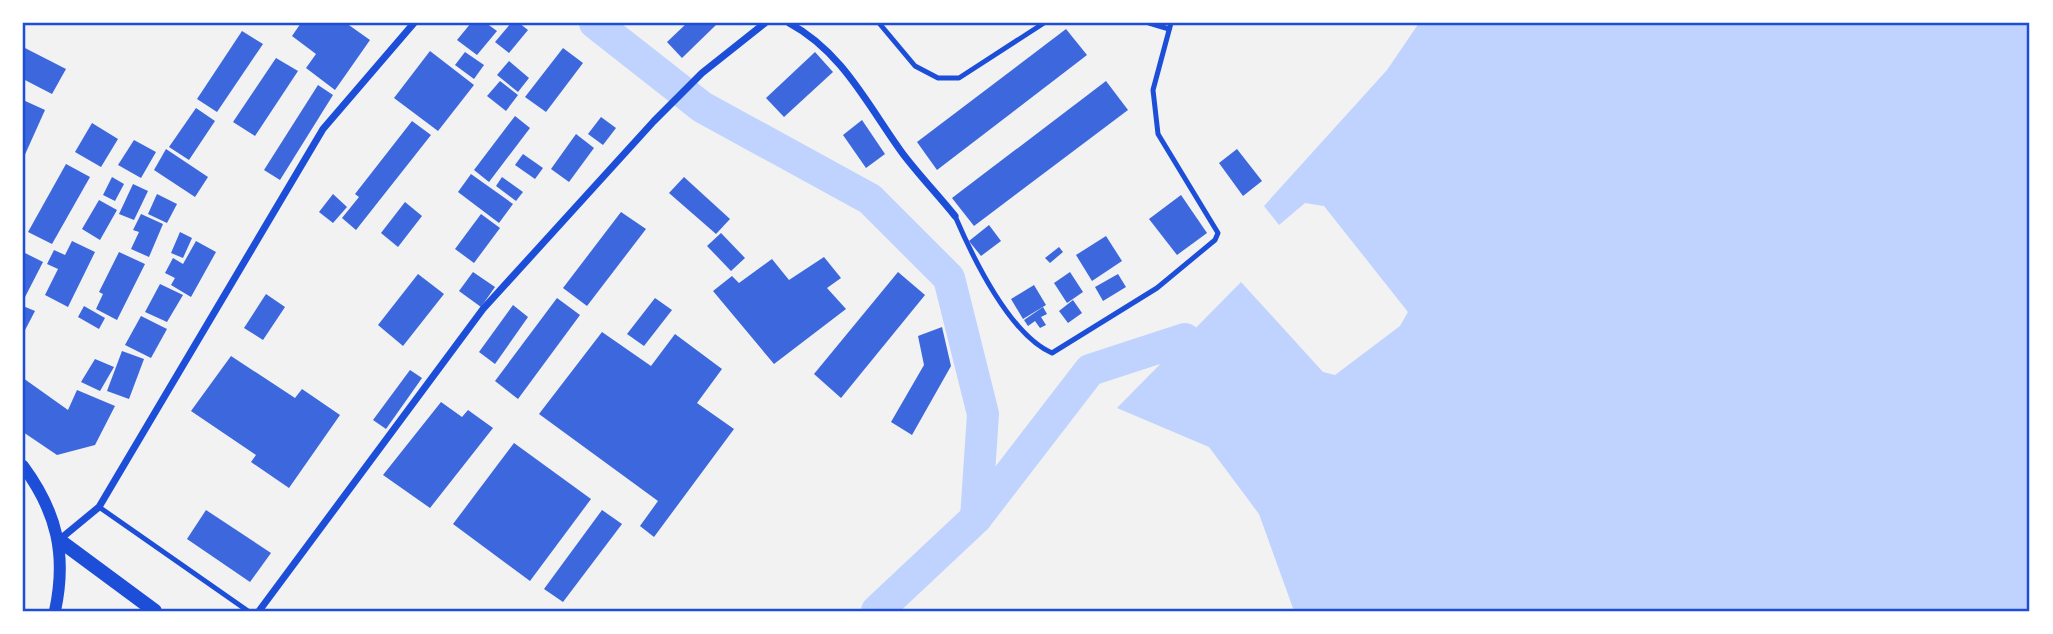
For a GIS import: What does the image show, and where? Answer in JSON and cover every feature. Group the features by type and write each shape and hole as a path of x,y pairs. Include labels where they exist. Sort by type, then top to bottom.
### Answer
{"main road":[{"path":"59,540 155,611"}],"street":[{"path":"59,540 99,508 323,129 414,23"},
{"path":"259,611 483,309 654,121 702,73 765,23"},
{"path":"789,23 812,36 858,84 903,153 955,216"},
{"path":"23,466 41,491 59,540 61,585 55,611"}],"lane":[{"path":"879,23 915,66 938,78 959,78 1044,23"},
{"path":"955,216 978,270 1034,345 1052,353 1157,288 1215,240 1218,233 1158,134 1153,90 1170,26 1149,23"},
{"path":"99,508 248,611"}],"water":[{"path":"1419,23 2030,23 2030,611 1294,611 1259,514 1209,447 1117,408 1241,282 1323,372 1335,375 1400,326 1408,312 1324,206 1305,203 1279,225 1264,206 1387,70"}],"building":[{"path":"301,23 346,23 370,40 335,90 306,68 316,54 292,36"},
{"path":"471,23 486,23 497,31 477,55 457,40"},
{"path":"511,23 519,23 528,30 509,53 495,42"},
{"path":"687,23 718,23 682,58 667,42"},
{"path":"1066,29 1087,55 937,170 917,142"},
{"path":"242,31 263,44 217,112 197,99"},
{"path":"23,47 66,69 52,94 23,79"},
{"path":"563,48 583,63 546,112 525,97"},
{"path":"430,51 474,85 438,131 394,98"},
{"path":"465,52 484,65 474,79 455,65"},
{"path":"815,52 833,72 784,117 766,98"},
{"path":"276,58 298,71 255,136 233,122"},
{"path":"509,61 529,78 518,92 497,75"},
{"path":"500,81 518,95 506,111 487,96"},
{"path":"1106,81 1128,110 974,226 952,198"},
{"path":"318,85 333,95 280,180 264,170"},
{"path":"23,100 45,110 23,159"},
{"path":"196,108 215,121 189,160 169,147"},
{"path":"515,116 530,128 489,182 474,170"},
{"path":"601,117 616,128 603,145 588,134"},
{"path":"862,120 885,154 866,168 843,135"},
{"path":"412,121 431,135 356,230 342,218 359,197 355,194"},
{"path":"92,123 118,139 101,167 75,152"},
{"path":"576,134 594,148 569,182 551,169"},
{"path":"134,140 156,152 141,178 118,165"},
{"path":"166,149 208,177 195,197 154,170"},
{"path":"1237,149 1262,181 1243,196 1219,163"},
{"path":"523,154 543,168 535,179 515,165"},
{"path":"66,164 90,177 52,244 28,232"},
{"path":"471,174 513,204 499,223 458,192"},
{"path":"112,177 124,184 115,201 103,195"},
{"path":"502,177 523,192 516,201 496,186"},
{"path":"684,177 730,219 716,234 669,193"},
{"path":"133,184 148,191 134,220 119,214"},
{"path":"157,194 177,204 167,223 148,214"},
{"path":"333,194 347,207 333,223 319,212"},
{"path":"1181,195 1207,233 1177,255 1149,219"},
{"path":"99,200 117,210 100,240 82,229"},
{"path":"405,202 422,216 398,247 381,233"},
{"path":"621,212 646,229 587,306 563,288"},
{"path":"141,214 163,224 149,257 131,249 139,232 133,230"},
{"path":"481,214 500,228 474,263 455,249"},
{"path":"989,225 1001,241 981,256 969,241"},
{"path":"180,232 192,238 183,258 171,253"},
{"path":"721,233 745,258 731,271 707,246"},
{"path":"1106,236 1122,261 1092,281 1076,255"},
{"path":"72,241 95,252 68,307 45,295 58,269 47,264 54,250 65,255"},
{"path":"196,241 216,252 191,297 171,285 175,278 165,273 173,258 183,264"},
{"path":"1059,247 1063,252 1050,263 1045,258"},
{"path":"23,252 43,262 23,301"},
{"path":"119,252 145,264 117,320 96,309 103,294 99,292"},
{"path":"824,257 841,278 827,288 846,309 774,364 713,291 732,276 739,283 772,259 789,280"},
{"path":"473,272 495,287 481,307 459,291"},
{"path":"898,272 925,295 841,398 814,374"},
{"path":"1070,272 1083,292 1067,303 1054,283"},
{"path":"418,274 444,294 403,346 378,325"},
{"path":"1118,274 1126,287 1103,301 1095,287"},
{"path":"160,284 183,295 167,322 145,312"},
{"path":"1034,285 1046,305 1023,319 1011,299"},
{"path":"266,294 285,307 263,340 244,328"},
{"path":"557,298 580,315 518,399 495,381"},
{"path":"655,298 672,310 644,346 627,334"},
{"path":"1073,300 1082,313 1068,323 1059,311"},
{"path":"513,305 528,317 495,364 479,352"},
{"path":"23,306 35,311 23,334"},
{"path":"84,306 105,318 99,329 78,317"},
{"path":"1043,307 1047,314 1041,317 1046,325 1040,328 1035,321 1028,326 1024,320"},
{"path":"141,316 167,329 151,358 125,345"},
{"path":"942,327 951,366 912,435 891,422 924,365 918,336"},
{"path":"602,332 651,366 675,334 722,369 697,403 734,429 654,537 640,526 658,501 539,414"},
{"path":"122,351 144,359 129,399 107,391"},
{"path":"231,356 295,398 302,389 340,415 289,488 251,462 256,455 191,411"},
{"path":"95,359 114,367 100,391 81,382"},
{"path":"410,370 422,378 386,429 373,420"},
{"path":"23,378 68,410 77,390 115,406 95,445 57,455 23,432"},
{"path":"441,402 462,417 468,410 493,428 430,508 383,475"},
{"path":"514,443 591,499 530,581 453,524"},
{"path":"206,510 271,553 250,582 187,539"},
{"path":"602,510 622,524 563,602 544,589"}],"waterway":[{"path":"595,23 702,107 870,199 949,278 983,414 976,518"},
{"path":"877,611 976,518 1090,370 1185,339"}]}
